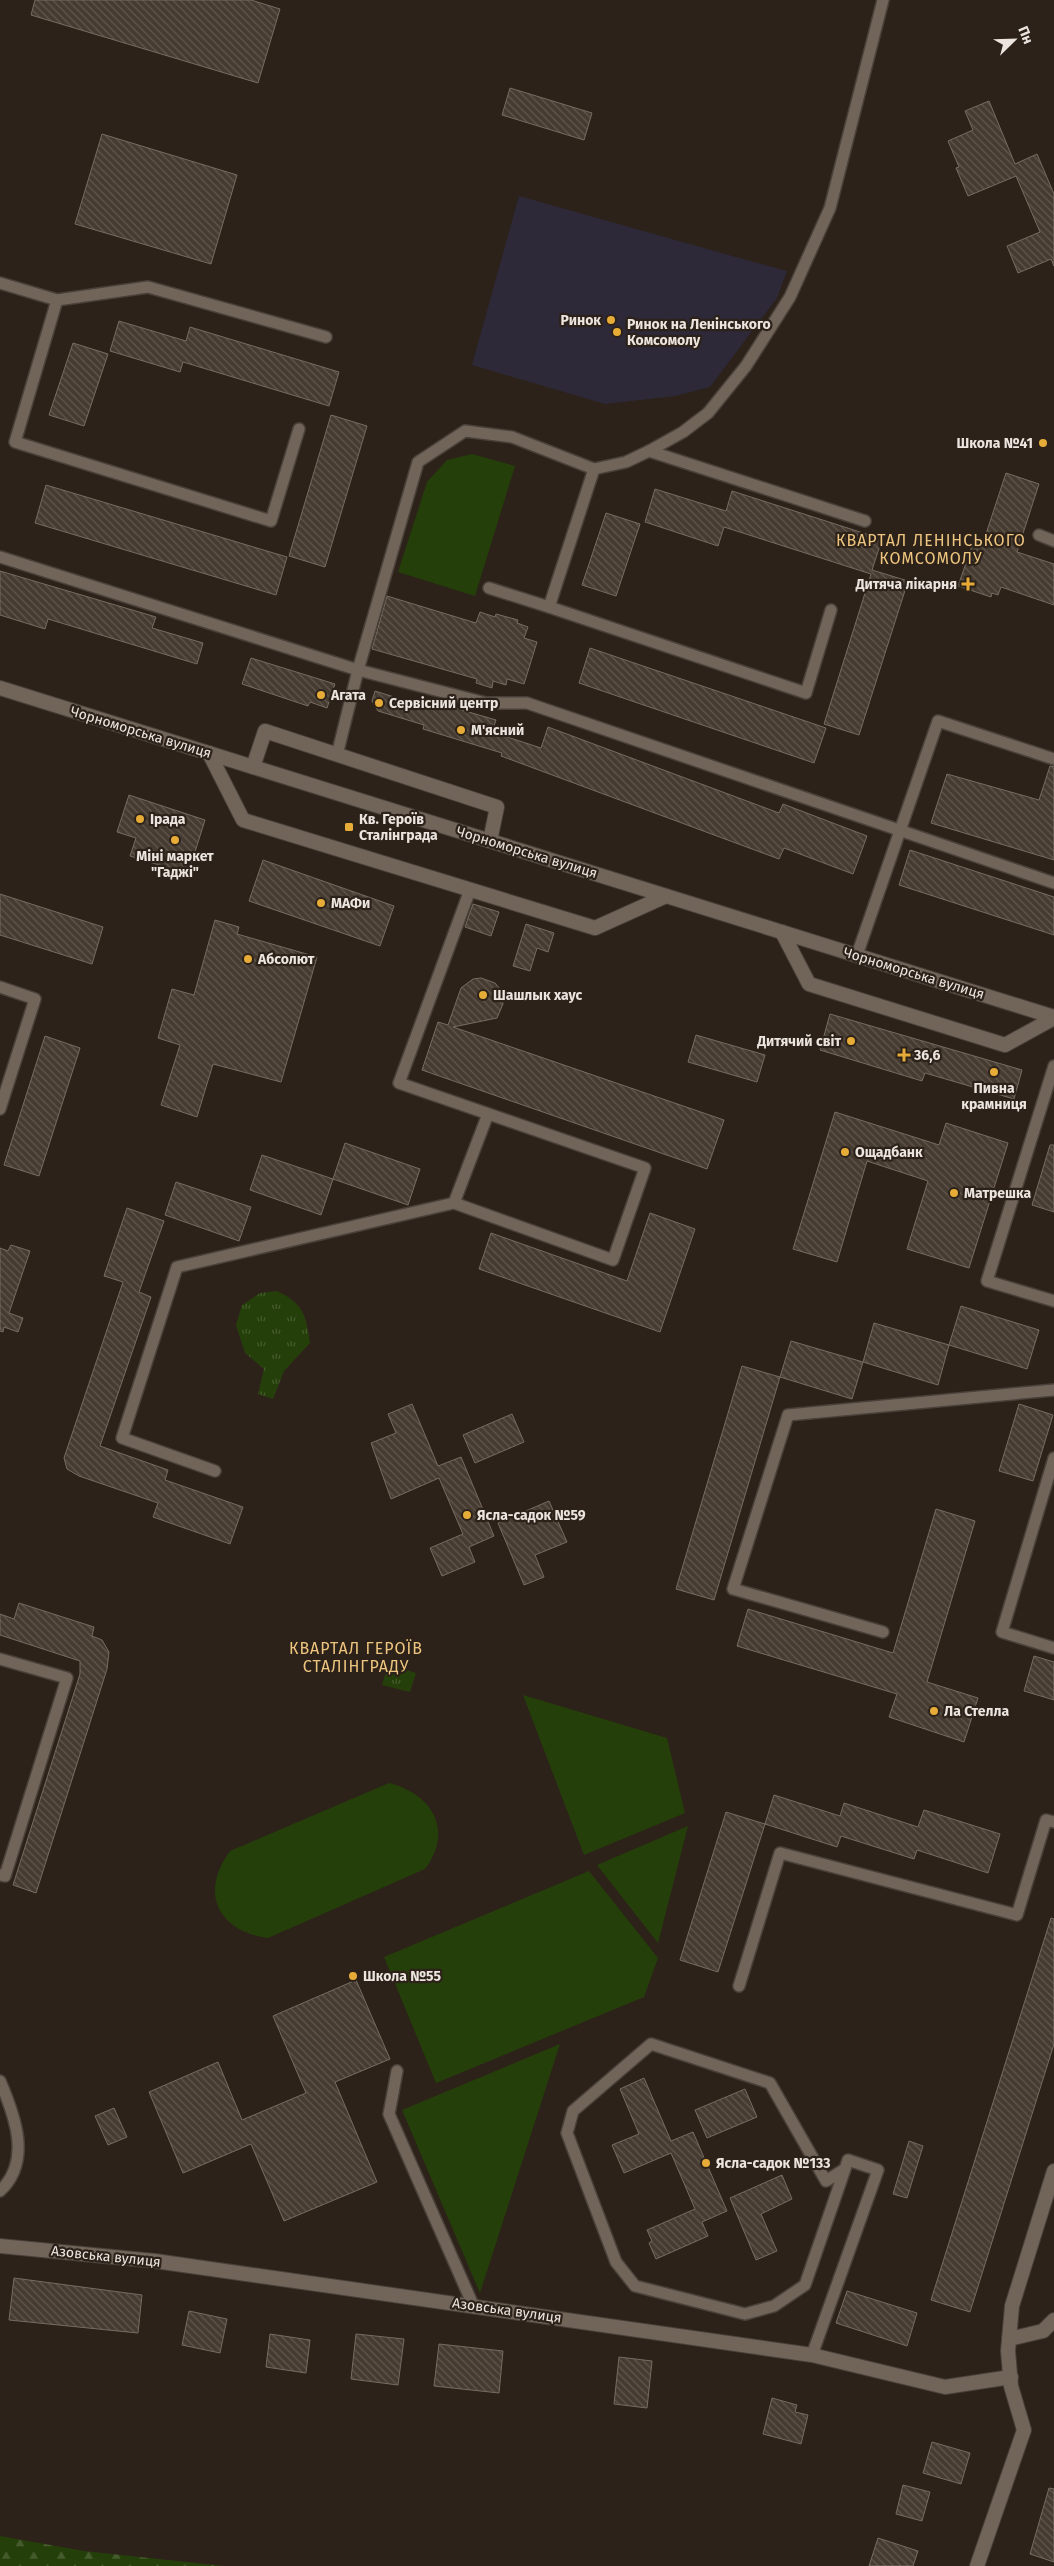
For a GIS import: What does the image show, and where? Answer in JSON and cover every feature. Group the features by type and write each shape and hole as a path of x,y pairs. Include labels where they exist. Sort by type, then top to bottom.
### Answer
{"street":[{"name":"Чорноморська вулиця","path":"0,688 1054,1018"},
{"path":"253,767 265,731 497,807 490,841"},
{"path":"210,753 244,820 595,928 666,896"},
{"path":"782,932 809,984 1005,1045 1054,1018"},
{"path":"977,2566 1024,2430 1010,2377 1009,2339 1012,2306 1054,2171"},
{"name":"Азовська вулиця","path":"0,2246 155,2261 812,2355 945,2387 1010,2377"},
{"path":"1009,2339 1043,2331 1054,2320"}],"lane":[{"path":"337,755 358,670 418,462 465,430 512,437 594,468 626,462 649,451 683,432 708,413 746,366 790,297 830,208 883,0"},
{"path":"0,284 57,300 148,287 326,337"},
{"path":"57,300 15,442 271,521 299,429"},
{"path":"649,451 865,521"},
{"path":"549,607 594,468"},
{"path":"1039,535 1054,540"},
{"path":"0,557 358,670 486,703 528,703 1054,882"},
{"path":"489,588 806,693 831,610"},
{"path":"857,955 938,721 1054,759"},
{"path":"215,1471 122,1438 177,1267 454,1203 613,1260 644,1168 399,1083 470,890"},
{"path":"0,987 34,999 0,1109"},
{"path":"1054,1066 986,1281 1054,1300"},
{"path":"454,1203 488,1114"},
{"path":"884,1632 733,1589 788,1415 1054,1390"},
{"path":"1054,1458 1002,1632 1054,1648"},
{"path":"0,1659 67,1678 5,1876 0,1875"},
{"path":"738,1986 780,1854 1017,1915 1046,1820 1054,1822"},
{"path":"812,2355 878,2170 848,2160 805,2285 774,2306 745,2314 635,2286 616,2262 567,2133 573,2111 651,2044 770,2083 826,2180 844,2169"},
{"path":"397,2071 389,2114 473,2305"},
{"path":"0,2081 11,2106 18,2137 17,2165 11,2181 0,2190"}],"shaded area":[{"name":"Ринок на Ленінського Комсомолу","path":"519,196 787,271 777,298 710,387 675,396 605,404 472,365"}],"green space":[{"path":"472,454 515,466 475,596 398,572 427,482 447,460"},
{"path":"277,1291 293,1301 302,1311 310,1343 284,1371 273,1399 258,1394 264,1369 245,1353 236,1325 242,1305 260,1293"},
{"path":"388,1665 416,1673 410,1692 382,1685"},
{"path":"523,1695 667,1738 685,1813 584,1855"},
{"path":"389,1783 404,1788 417,1796 427,1805 434,1816 438,1828 438,1841 434,1855 425,1869 268,1938 251,1934 237,1927 226,1918 219,1908 215,1895 216,1881 230,1851"},
{"path":"688,1826 658,1943 597,1865"},
{"path":"589,1871 658,1958 644,1997 436,2083 384,1957"},
{"path":"560,2044 480,2293 402,2110"},
{"path":"0,2536 84,2551 224,2566 0,2566"}],"building":[{"path":"35,0 251,0 280,9 258,83 31,15"},
{"path":"510,88 592,113 584,140 502,115"},
{"path":"989,101 1015,164 1037,154 1054,194 1054,266 1051,259 1018,273 1007,246 1040,232 1016,176 968,196 956,168 959,167 948,141 973,130 965,111"},
{"path":"102,134 237,175 211,264 75,224"},
{"path":"119,321 186,341 190,327 339,372 329,406 183,362 180,372 110,351"},
{"path":"73,343 108,354 84,426 49,415"},
{"path":"331,415 367,426 325,567 289,556"},
{"path":"1006,473 1039,484 1017,552 1054,564 1054,605 1001,587 998,595 992,593 991,597 958,586 973,543 982,546"},
{"path":"46,485 287,557 276,595 35,523"},
{"path":"655,489 726,511 732,491 882,539 872,570 908,581 859,735 824,724 871,574 724,527 718,546 645,522"},
{"path":"606,513 640,524 616,596 582,585"},
{"path":"0,571 156,617 152,628 203,643 197,664 48,619 45,629 0,615"},
{"path":"387,596 476,623 480,612 495,617 496,614 518,620 517,623 528,627 524,638 537,642 524,684 507,679 506,685 493,681 492,688 476,683 477,679 372,649"},
{"path":"590,648 826,728 814,763 579,683"},
{"path":"251,658 335,684 327,708 310,702 308,706 242,684"},
{"path":"375,691 429,708 431,701 496,720 492,732 541,748 548,727 779,813 783,804 867,836 853,874 784,848 779,859 501,756 502,753 423,729 424,725 378,711 372,701"},
{"path":"1050,766 1054,766 1054,860 931,823 947,774 1039,800"},
{"name":"Міні маркет \"Гаджі\"","path":"129,795 205,820 188,874 130,856 136,838 117,832"},
{"path":"910,850 1054,897 1054,935 899,885"},
{"name":"МАФи","path":"263,860 394,906 380,946 249,901"},
{"path":"0,894 103,927 92,964 0,935"},
{"path":"473,904 499,912 491,936 465,927"},
{"path":"215,920 239,927 237,934 317,957 281,1082 213,1064 197,1117 161,1105 180,1045 158,1038 172,989 194,995"},
{"path":"526,924 554,933 548,952 537,948 530,971 513,966"},
{"path":"481,978 495,983 500,989 503,1004 497,1018 453,1027 724,1120 707,1169 422,1070 438,1022 448,1025 461,988 473,979"},
{"path":"830,1014 1022,1070 1014,1099 925,1073 922,1081 820,1050"},
{"path":"696,1035 765,1055 757,1082 688,1062"},
{"path":"45,1036 80,1048 39,1176 4,1165"},
{"path":"835,1112 939,1145 946,1123 1008,1143 969,1268 907,1249 928,1181 867,1161 837,1262 793,1249"},
{"path":"345,1143 420,1169 408,1205 333,1179"},
{"path":"1050,1145 1054,1145 1054,1212 1032,1205"},
{"path":"262,1155 333,1179 321,1215 250,1190"},
{"path":"176,1182 251,1207 239,1241 165,1215"},
{"path":"127,1208 164,1221 139,1292 151,1297 100,1446 168,1470 165,1480 243,1507 230,1544 153,1517 158,1503 79,1476 67,1469 64,1458 123,1282 104,1276"},
{"path":"650,1213 695,1229 660,1332 479,1269 491,1233 627,1281"},
{"path":"11,1245 30,1251 9,1313 23,1318 18,1332 4,1327 3,1332 0,1331 0,1248 8,1251"},
{"path":"961,1306 1039,1330 1027,1369 949,1345"},
{"path":"874,1323 949,1345 938,1385 863,1362"},
{"path":"791,1341 863,1362 852,1399 780,1377"},
{"path":"742,1366 780,1377 714,1600 676,1589"},
{"path":"412,1404 438,1466 461,1457 494,1536 469,1547 475,1562 442,1576 430,1548 463,1534 439,1478 391,1499 371,1443 396,1433 388,1414"},
{"path":"1019,1404 1053,1415 1033,1481 999,1471"},
{"path":"512,1414 524,1442 475,1463 463,1435"},
{"path":"549,1501 567,1542 535,1555 544,1577 524,1585 498,1523"},
{"path":"936,1509 975,1521 927,1682 978,1698 964,1742 889,1717 897,1694 737,1646 748,1609 893,1653"},
{"path":"19,1603 94,1627 92,1636 102,1640 109,1652 107,1669 36,1893 13,1885 80,1674 80,1661 0,1635 0,1614 14,1619"},
{"path":"1034,1656 1054,1662 1054,1700 1024,1691"},
{"path":"774,1795 840,1816 844,1803 918,1827 924,1810 1000,1834 988,1873 917,1850 914,1859 841,1836 837,1847 765,1824"},
{"path":"726,1812 765,1824 718,1972 680,1960"},
{"path":"1051,1918 1054,1919 1054,2044 970,2312 931,2300"},
{"path":"356,1980 390,2059 335,2082 377,2182 284,2221 251,2144 183,2173 149,2092 218,2062 242,2120 306,2093 273,2016"},
{"path":"644,2078 671,2141 693,2132 727,2211 702,2222 708,2236 656,2259 649,2243 652,2241 647,2230 695,2209 671,2153 624,2173 612,2145 639,2134 620,2089"},
{"path":"745,2089 757,2117 707,2138 695,2110"},
{"path":"114,2108 127,2137 108,2145 95,2116"},
{"path":"909,2141 923,2146 907,2198 893,2194"},
{"path":"782,2175 792,2199 761,2214 777,2251 756,2260 730,2198"},
{"path":"14,2278 142,2295 138,2333 9,2320"},
{"path":"847,2291 917,2313 907,2346 836,2323"},
{"path":"189,2311 227,2319 220,2353 182,2345"},
{"path":"270,2334 310,2340 306,2373 266,2367"},
{"path":"356,2334 404,2339 398,2385 351,2379"},
{"path":"439,2344 503,2351 499,2393 434,2386"},
{"path":"619,2357 652,2361 647,2408 614,2404"},
{"path":"772,2398 797,2405 795,2412 808,2415 801,2444 763,2434"},
{"path":"932,2442 970,2453 961,2484 923,2473"},
{"path":"903,2485 930,2492 922,2521 896,2514"},
{"path":"1049,2488 1054,2489 1054,2562 1030,2554"},
{"path":"878,2538 918,2551 913,2566 869,2566"}],"place":[{"name":"Ринок","path":"611,320"},
{"name":"Ринок на Ленінського Комсомолу","path":"617,332"},
{"name":"Школа №41","path":"1043,443"},
{"name":"Дитяча лікарня","path":"968,584"},
{"name":"Агата","path":"321,695"},
{"name":"Сервісний центр","path":"379,703"},
{"name":"М'ясний","path":"461,730"},
{"name":"Ірада","path":"140,819"},
{"name":"Кв. Героїв Сталінграда","path":"349,827"},
{"name":"Міні маркет \"Гаджі\"","path":"175,840"},
{"name":"МАФи","path":"321,903"},
{"name":"Абсолют","path":"248,959"},
{"name":"Шашлык хаус","path":"483,995"},
{"name":"Дитячий світ","path":"851,1041"},
{"name":"36,6","path":"904,1055"},
{"name":"Пивна крамниця","path":"994,1072"},
{"name":"Ощадбанк","path":"845,1152"},
{"name":"Матрешка","path":"954,1193"},
{"name":"Ясла-садок №59","path":"467,1515"},
{"name":"Ла Стелла","path":"934,1711"},
{"name":"Школа №55","path":"353,1976"},
{"name":"Ясла-садок №133","path":"706,2163"}],"district":[{"name":"КВАРТАЛ ЛЕНІНСЬКОГО КОМСОМОЛУ","path":"931,549"},
{"name":"КВАРТАЛ ГЕРОЇВ СТАЛІНГРАДУ","path":"356,1657"}]}
